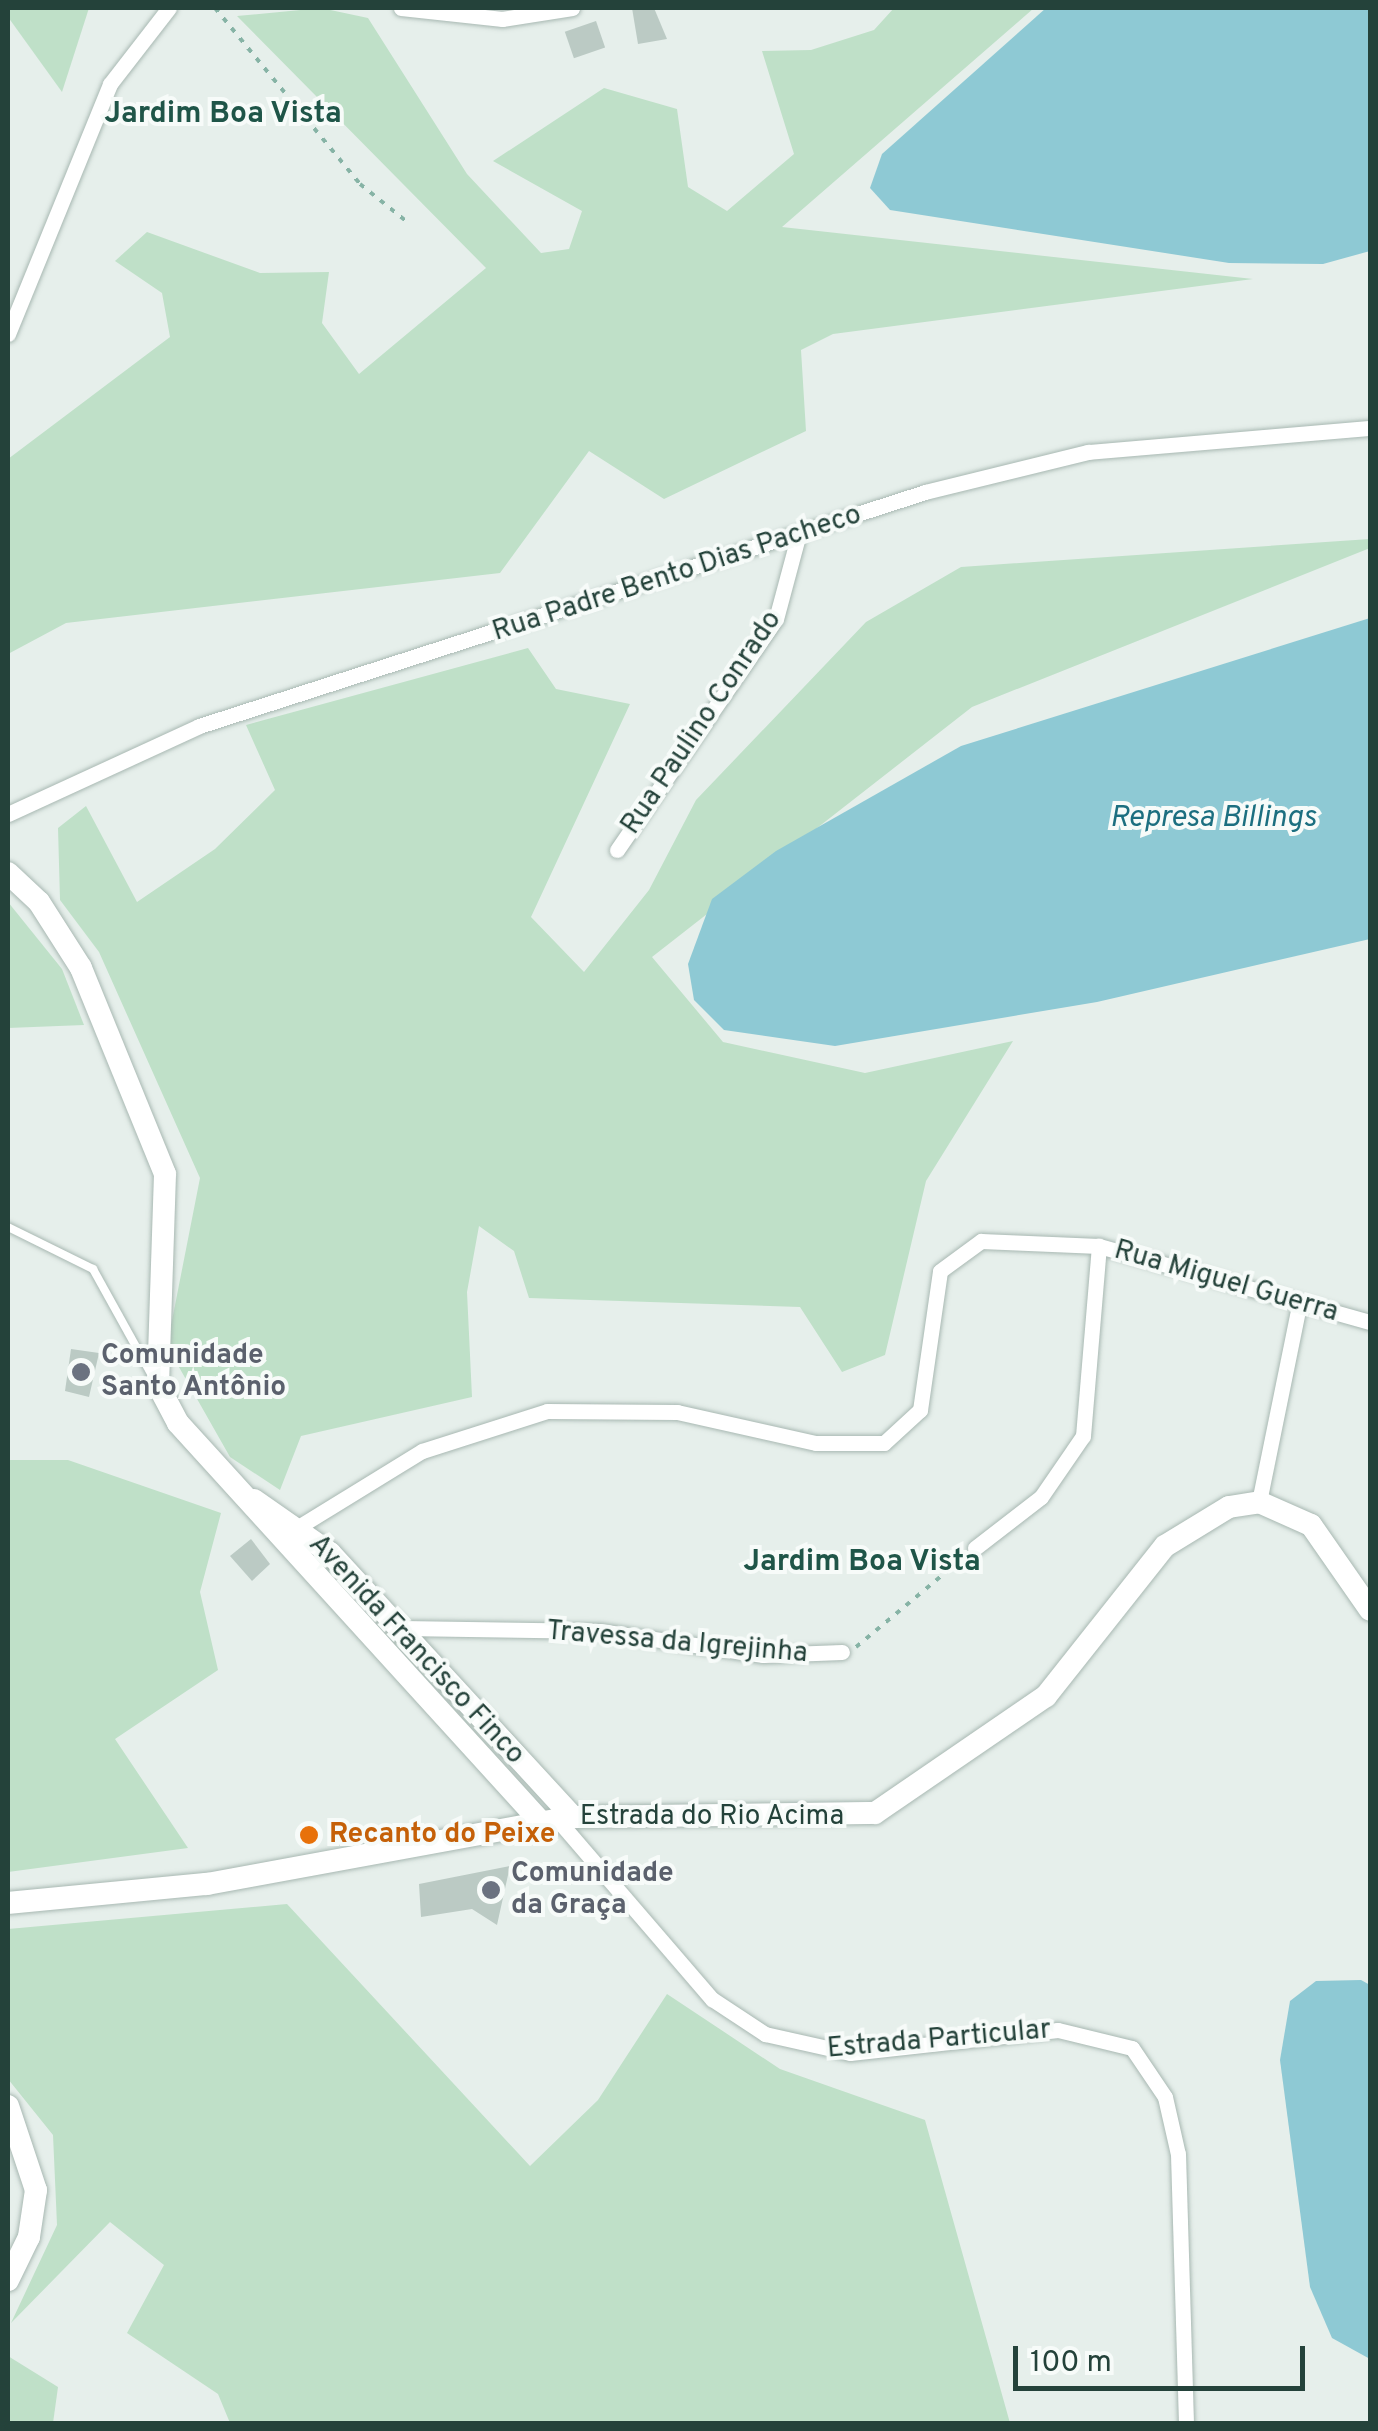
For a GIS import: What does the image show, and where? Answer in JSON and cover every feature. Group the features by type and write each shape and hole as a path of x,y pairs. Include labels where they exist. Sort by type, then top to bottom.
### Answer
{"street":[{"path":"8,334 110,84 170,8"},
{"path":"402,8 502,19 572,8"},
{"name":"Rua Padre Bento Dias Pacheco","path":"8,814 199,726 1047,459 1370,428"},
{"name":"Rua Paulino Conrado","path":"616,850 776,618 798,537"},
{"path":"8,873 39,902 81,968 165,1174 158,1384"},
{"name":"Rua Miguel Guerra","path":"300,1526 422,1451 548,1411 677,1412 816,1444 884,1444 920,1410 937,1284 952,1258 1006,1238 1099,1246 1370,1322"},
{"path":"975,1548 1041,1497 1082,1436 1099,1246"},
{"path":"1299,1305 1259,1502 1323,1536 1370,1610"},
{"name":"Avenida Francisco Finco","path":"158,1384 178,1423 248,1496 291,1554 556,1819"},
{"name":"Avenida Francisco Finco","path":"248,1496 300,1526 402,1628 556,1819 712,1999 765,2034"},
{"name":"Estrada do Rio Acima","path":"8,1904 208,1884 556,1819 841,1818 893,1806 1046,1696 1187,1526 1259,1502"},
{"path":"291,1554 300,1526"},
{"name":"Travessa da Igrejinha","path":"402,1628 599,1631 763,1654 842,1652"},
{"name":"Estrada Particular","path":"765,2034 850,2053 1029,2030 1115,2039 1154,2076 1178,2154 1186,2424"},
{"path":"8,2106 36,2190 29,2236 8,2280"}],"lane":[{"path":"8,1227 94,1269 128,1346 158,1384"}],"path":[{"path":"215,8 360,184 406,221"},
{"name":"Travessa da Igrejinha","path":"842,1652 873,1637 975,1548"}],"green space":[{"path":"8,8 89,8 62,92 8,17"},
{"path":"321,8 368,18 467,174 541,253 569,249 582,211 493,161 604,88 677,109 688,187 727,211 794,154 762,51 811,50 874,30 894,8 1034,8 782,227 1253,279 833,334 801,350 806,431 664,499 589,451 500,573 66,623 8,654 8,459 170,337 162,293 115,261 147,232 260,273 329,272 322,323 359,374 486,268 237,16"},
{"path":"1370,539 1370,548 972,707 652,957 723,1042 865,1073 1013,1041 926,1181 885,1355 842,1372 800,1307 529,1298 514,1251 479,1226 467,1292 472,1397 301,1436 280,1490 230,1457 167,1346 200,1178 99,952 60,900 58,828 86,806 137,902 215,849 275,790 246,725 528,648 556,689 630,704 531,917 584,972 649,890 696,800 866,622 961,567"},
{"path":"8,902 62,969 84,1025 8,1028"},
{"path":"8,1460 68,1460 221,1513 200,1592 218,1670 115,1739 188,1848 8,1872"},
{"path":"287,1904 530,2166 598,2100 667,1994 780,2069 925,2120 1010,2423 230,2423 218,2394 127,2333 164,2265 110,2222 11,2323 57,2225 53,2135 8,2079 8,1929"},
{"path":"8,2356 58,2387 53,2423 8,2423"}],"water":[{"path":"1046,8 1370,8 1370,251 1323,264 1229,263 890,210 870,188 882,154"},
{"name":"Represa Billings","path":"1370,618 1370,939 1097,1002 835,1046 724,1030 694,1000 688,964 712,899 776,851 961,746"},
{"path":"1361,1980 1370,1985 1370,2359 1332,2338 1310,2287 1280,2060 1290,2001 1316,1981"}],"building":[{"path":"632,8 654,8 667,39 638,44"},
{"path":"596,21 605,47 574,58 565,32"},
{"name":"Comunidade Santo Antônio","path":"71,1349 99,1353 89,1397 65,1391"},
{"path":"251,1539 270,1564 252,1581 230,1556"},
{"path":"510,1866 497,1925 472,1909 421,1917 419,1884"}],"place":[{"name":"Comunidade Santo Antônio","path":"81,1372"},
{"name":"Recanto do Peixe","path":"309,1835"},
{"name":"Comunidade da Graça","path":"491,1890"}],"district":[{"name":"Jardim Boa Vista","path":"223,115"},
{"name":"Jardim Boa Vista","path":"862,1563"}]}
